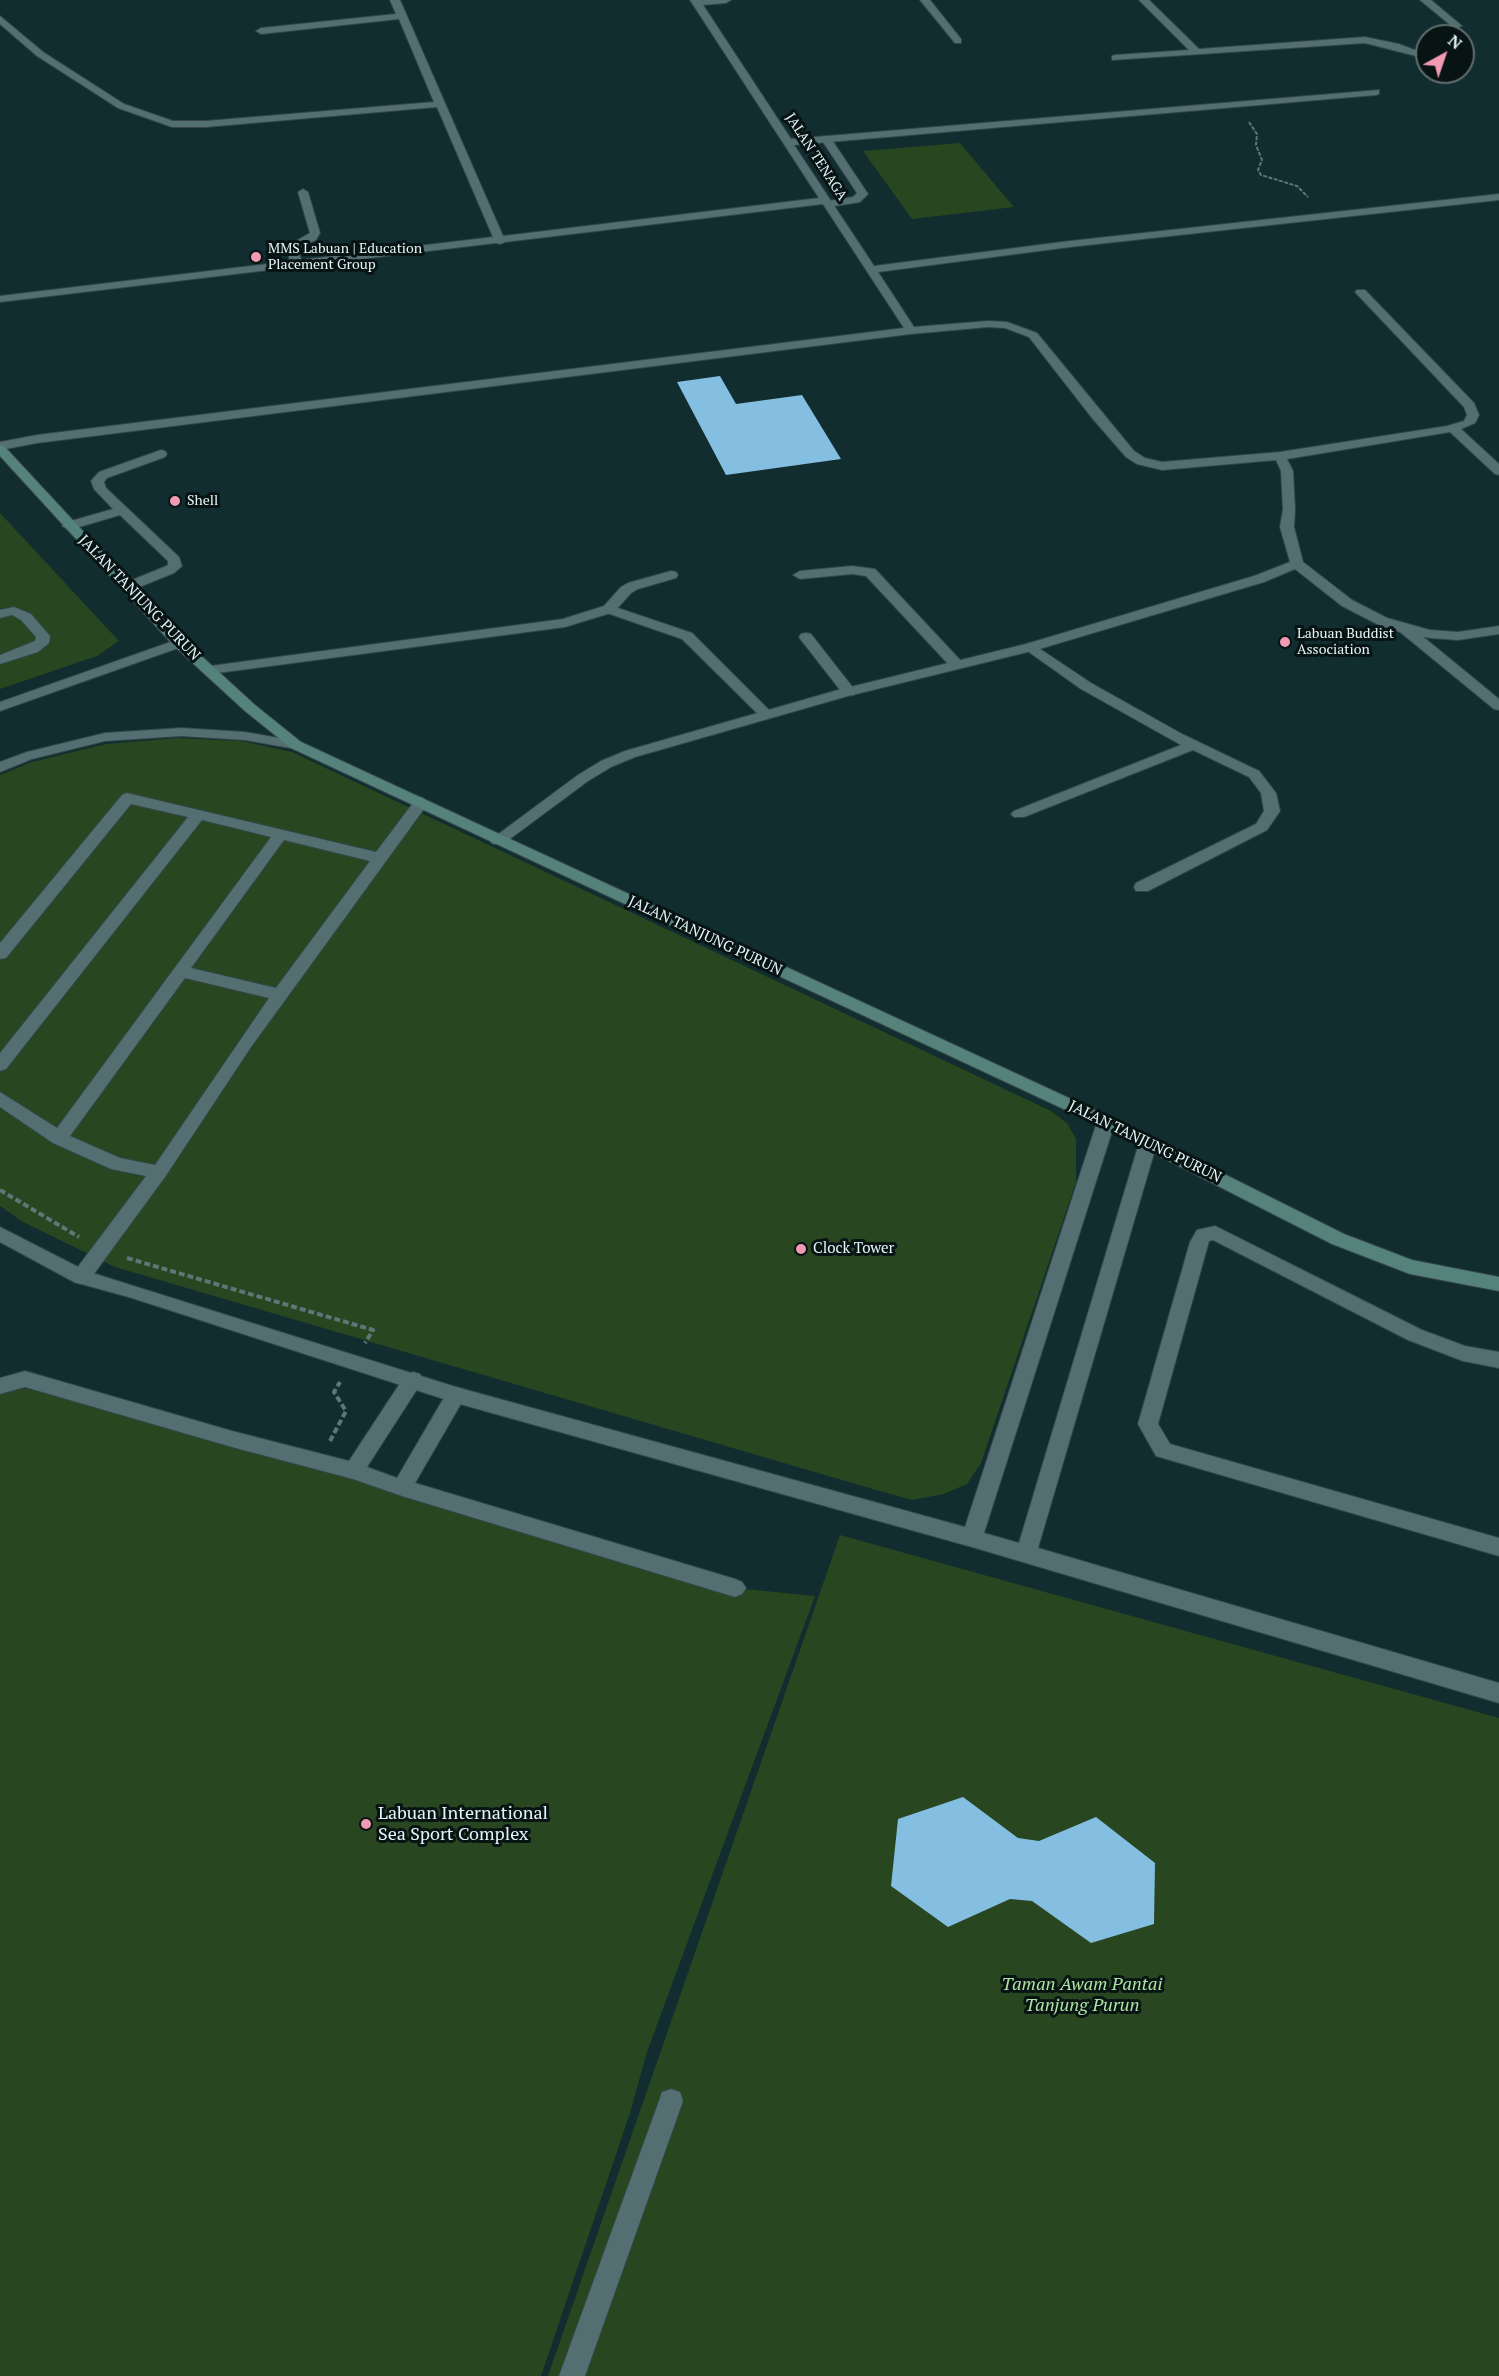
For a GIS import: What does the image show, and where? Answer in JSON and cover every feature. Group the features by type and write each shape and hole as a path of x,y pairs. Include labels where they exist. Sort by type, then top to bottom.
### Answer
{"street":[{"path":"394,0 500,241"},
{"path":"696,2 726,0"},
{"path":"925,0 958,41"},
{"path":"1144,0 1197,52"},
{"path":"1425,0 1455,24"},
{"name":"JALAN TENAGA","path":"696,2 911,331"},
{"path":"261,31 401,16"},
{"path":"0,19 40,54 121,106 172,123 206,124 440,104"},
{"path":"1115,58 1365,40 1415,52"},
{"path":"789,142 1376,92"},
{"path":"0,299 856,200 863,194 826,139"},
{"path":"296,264 292,246 312,238 315,233 303,192"},
{"path":"870,270 1070,244 1499,197"},
{"path":"0,448 37,439 911,331 988,324 1007,326 1033,335 1130,454 1150,465 1162,466 1280,456 1453,428 1469,423 1473,416 1470,406 1361,292"},
{"path":"1453,428 1499,471"},
{"name":"JALAN TANJUNG PURUN","path":"0,448 178,643 250,708 296,745 1106,1122 1338,1239 1410,1267 1499,1284"},
{"path":"1483,456 1499,453"},
{"path":"127,587 175,566 174,560 100,489 97,481 103,475 160,454"},
{"path":"1280,456 1287,471 1289,509 1287,527 1297,564 1347,603 1405,629 1458,636 1499,630"},
{"path":"69,526 122,510"},
{"path":"498,841 583,778 606,764 630,754 766,714 1030,647 1259,579 1297,564"},
{"path":"800,575 852,570 870,572 957,665"},
{"path":"210,670 566,623 609,609 626,590 671,576"},
{"path":"609,609 687,636 766,714"},
{"path":"0,614 14,611 26,617 43,636 42,643 33,649 0,660"},
{"path":"1405,629 1499,706"},
{"path":"806,637 849,692"},
{"path":"0,707 178,643"},
{"path":"1030,647 1086,686 1194,745 1254,774 1268,793 1272,811 1262,827 1142,887"},
{"path":"0,767 27,756 105,737 181,732 245,736 296,745"},
{"path":"1019,814 1194,745"},
{"path":"0,954 127,798 380,858"},
{"path":"81,1277 159,1172 280,995 421,802"},
{"path":"0,1065 198,815"},
{"path":"59,1138 280,835"},
{"path":"180,971 280,995"},
{"path":"0,1098 59,1138 117,1164 159,1172"},
{"path":"972,1538 1106,1122"},
{"path":"1026,1554 1148,1143"},
{"path":"1499,1360 1463,1353 1415,1335 1215,1233 1203,1235 1199,1242 1148,1424 1163,1450 1499,1547"},
{"path":"0,1234 81,1277 114,1285 456,1395 972,1538 1499,1692"},
{"path":"0,1386 25,1379 232,1439 354,1471 402,1488 735,1588"},
{"path":"354,1471 413,1380"},
{"path":"402,1488 456,1395"},
{"path":"572,2376 672,2101"}],"path":[{"path":"1261,101 1263,116 1248,118 1257,134 1256,145 1262,160 1258,170 1261,175 1298,186 1316,204 1338,215"}],"green space":[{"path":"960,143 1014,207 912,219 863,151"},
{"path":"0,513 119,641 97,656 0,689"},
{"path":"177,738 241,741 292,752 1051,1111 1067,1123 1076,1139 1076,1182 981,1463 967,1484 944,1494 912,1500 883,1492 115,1267 23,1222 0,1206 0,775 32,762 106,744"},
{"name":"Labuan International Sea Sport Complex","path":"58,1388 735,1588 815,1596 647,2052 630,2113 541,2376 0,2376 0,1389"},
{"name":"Taman Awam Pantai Tanjung Purun","path":"840,1535 1499,1718 1499,2376 548,2376"}],"building":[{"path":"720,376 736,404 802,395 841,459 726,475 677,382"},
{"path":"963,1797 1018,1838 1039,1841 1096,1817 1155,1863 1154,1924 1091,1943 1032,1901 1010,1899 948,1927 891,1886 898,1819"}],"place":[{"name":"MMS Labuan | Education Placement Group","path":"256,257"},
{"name":"Shell","path":"175,501"},
{"name":"Labuan Buddist Association","path":"1285,642"},
{"name":"Clock Tower","path":"801,1249"},
{"name":"Labuan International Sea Sport Complex","path":"366,1824"}]}
